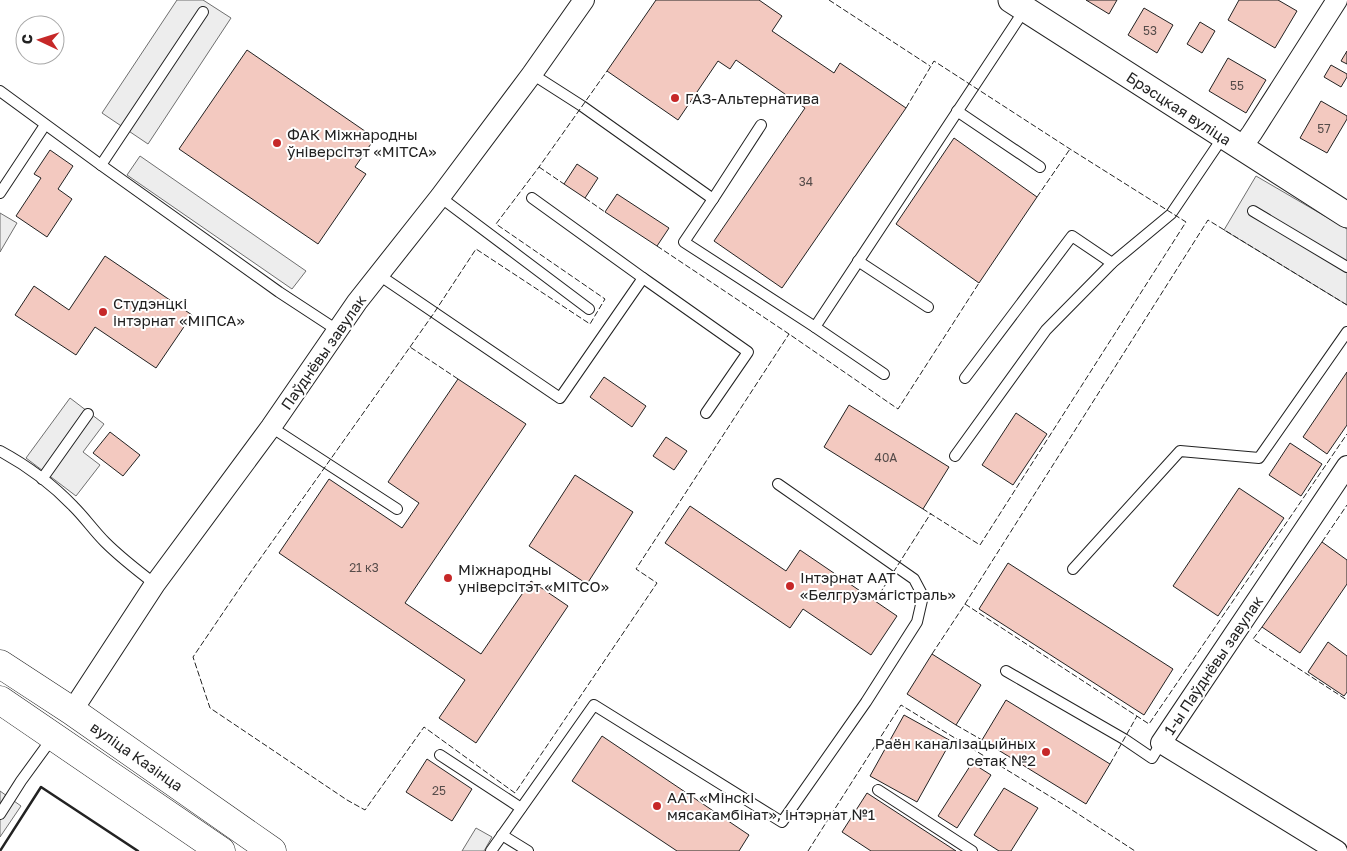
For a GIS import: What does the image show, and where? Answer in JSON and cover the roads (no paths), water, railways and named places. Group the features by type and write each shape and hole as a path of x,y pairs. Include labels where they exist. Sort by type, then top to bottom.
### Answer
{"main road":[{"name":"вуліца Казінца","path":"0,664 72,711 222,841"},
{"name":"вуліца Казінца","path":"0,700 222,841 272,851"},
{"path":"54,736 72,711"}],"street":[{"name":"Паўднёвы завулак","path":"72,711 155,584 271,427 357,302 440,197 532,74 584,0"},
{"path":"1232,142 1252,133 1337,0"},
{"name":"Брэсцкая вуліца","path":"1018,4 1347,215"},
{"name":"1-ы Паўднёвы завулак","path":"1337,851 1161,743 1347,466"}],"lane":[{"path":"814,327 957,111 1018,4"},
{"path":"101,165 203,12"},
{"path":"532,74 582,106 712,199"},
{"path":"0,91 279,292 337,330"},
{"path":"957,111 1040,167"},
{"path":"0,193 45,124"},
{"path":"761,125 684,242 884,374"},
{"path":"955,456 1046,330 1112,263 1171,214 1232,142"},
{"path":"440,197 590,309"},
{"path":"532,198 748,352 706,412"},
{"path":"1253,211 1347,267"},
{"path":"965,378 1072,236 1112,263"},
{"path":"858,261 928,307"},
{"path":"379,275 560,398 643,278"},
{"path":"1073,569 1180,451 1260,458 1347,332"},
{"path":"42,479 88,414"},
{"path":"271,427 397,509"},
{"path":"0,451 25,466 74,506 105,542 155,584"},
{"path":"491,851 594,705 782,822 866,702 917,622 923,596 914,579 778,484"},
{"path":"1006,670 1124,739 1152,758 1161,743"},
{"path":"0,814 21,781 54,736"},
{"path":"440,755 520,808"},
{"path":"878,790 972,851"},
{"path":"502,835 528,851"}],"place":[{"name":"ГАЗ-Альтернатива","path":"675,98"},
{"name":"ФАК Міжнародны ўніверсітэт «МІТСА»","path":"277,143"},
{"name":"Студэнцкі інтэрнат «МІПСА»","path":"103,312"},
{"name":"Міжнародны універсітэт «МІТСО»","path":"448,578"},
{"name":"Інтэрнат ААТ «Белгрузмагістраль»","path":"790,586"},
{"name":"Раён каналізацыйных сетак №2","path":"1046,752"},
{"name":"ААТ «Мінскі мясакамбінат», інтэрнат №1","path":"657,806"}]}
